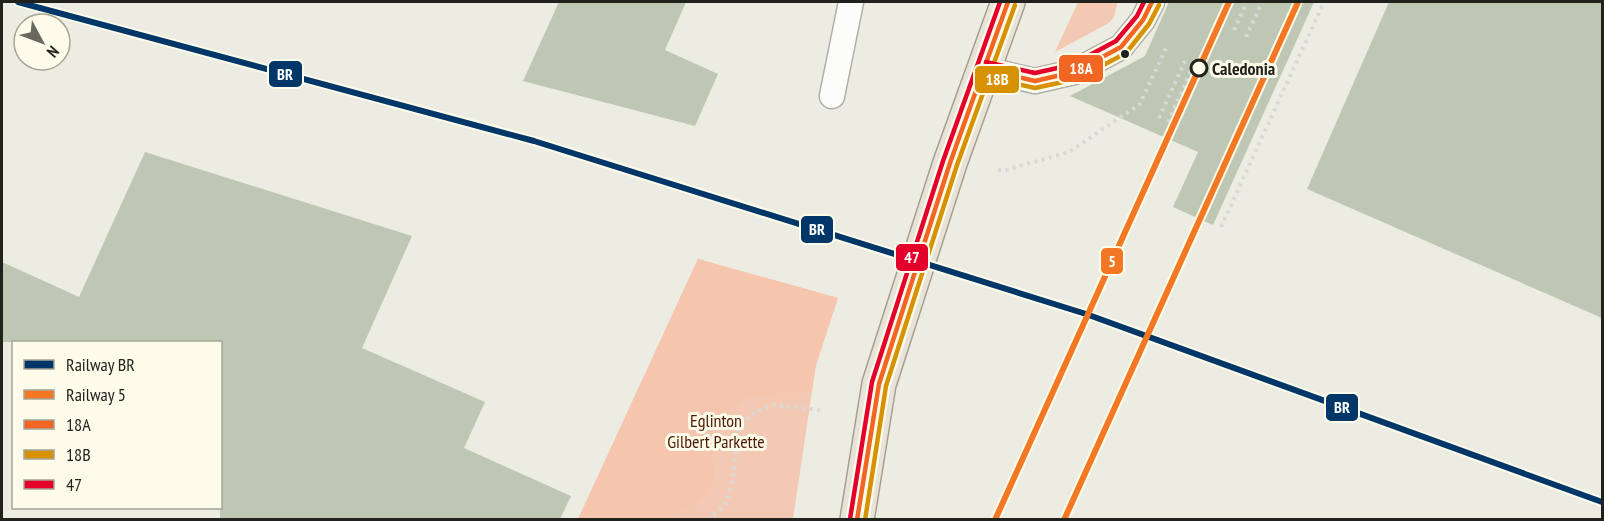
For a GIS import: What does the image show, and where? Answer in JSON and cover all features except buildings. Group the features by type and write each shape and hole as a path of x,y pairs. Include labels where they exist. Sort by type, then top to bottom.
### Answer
{"main road":[{"path":"857,519 879,384 950,163 1008,2"}],"lane":[{"path":"832,96 851,2"},
{"path":"984,69 1035,81 1074,72 1121,47 1143,20 1152,2"}],"path":[{"path":"1234,30 1247,2"},
{"path":"1246,37 1262,2"},
{"path":"1221,227 1324,2"},
{"path":"998,170 1006,170 1069,152 1140,104 1169,42"},
{"path":"1159,118 1186,59"},
{"path":"1168,122 1194,62"},
{"path":"708,519 725,505 732,485 739,429 752,414 774,405 820,410"}],"green space":[{"path":"1078,2 1118,2 1113,19 1107,24 1055,52"},
{"name":"Eglinton Gilbert Parkette","path":"698,259 838,298 816,365 793,519 578,520"}],"shaded area":[{"name":"Eglinton Gilbert Parkette","path":"698,259 838,298 816,365 811,392 752,394 720,417 711,447 715,478 709,492 699,502 665,519 578,519"}],"rail line":[{"name":"BR","path":"18,2 534,141 1086,314 1602,502"},
{"name":"5","path":"995,520 1229,2"},
{"name":"5","path":"1064,520 1298,2"}],"transit line":[{"name":"47","path":"850,519 872,382 943,161 1000,2"},
{"name":"18A","path":"857,520 879,384 950,163 1008,2"},
{"name":"47","path":"986,62 1035,73 1071,65 1116,41 1137,16 1144,2"},
{"name":"18A","path":"984,69 1035,81 1074,72 1121,47 1143,20 1152,2"},
{"name":"18B","path":"865,520 886,386 957,165 1015,5"},
{"name":"18B","path":"982,76 1035,88 1077,79 1126,53 1149,24 1159,5"}],"place":[{"name":"Caledonia","path":"1199,68"}]}
